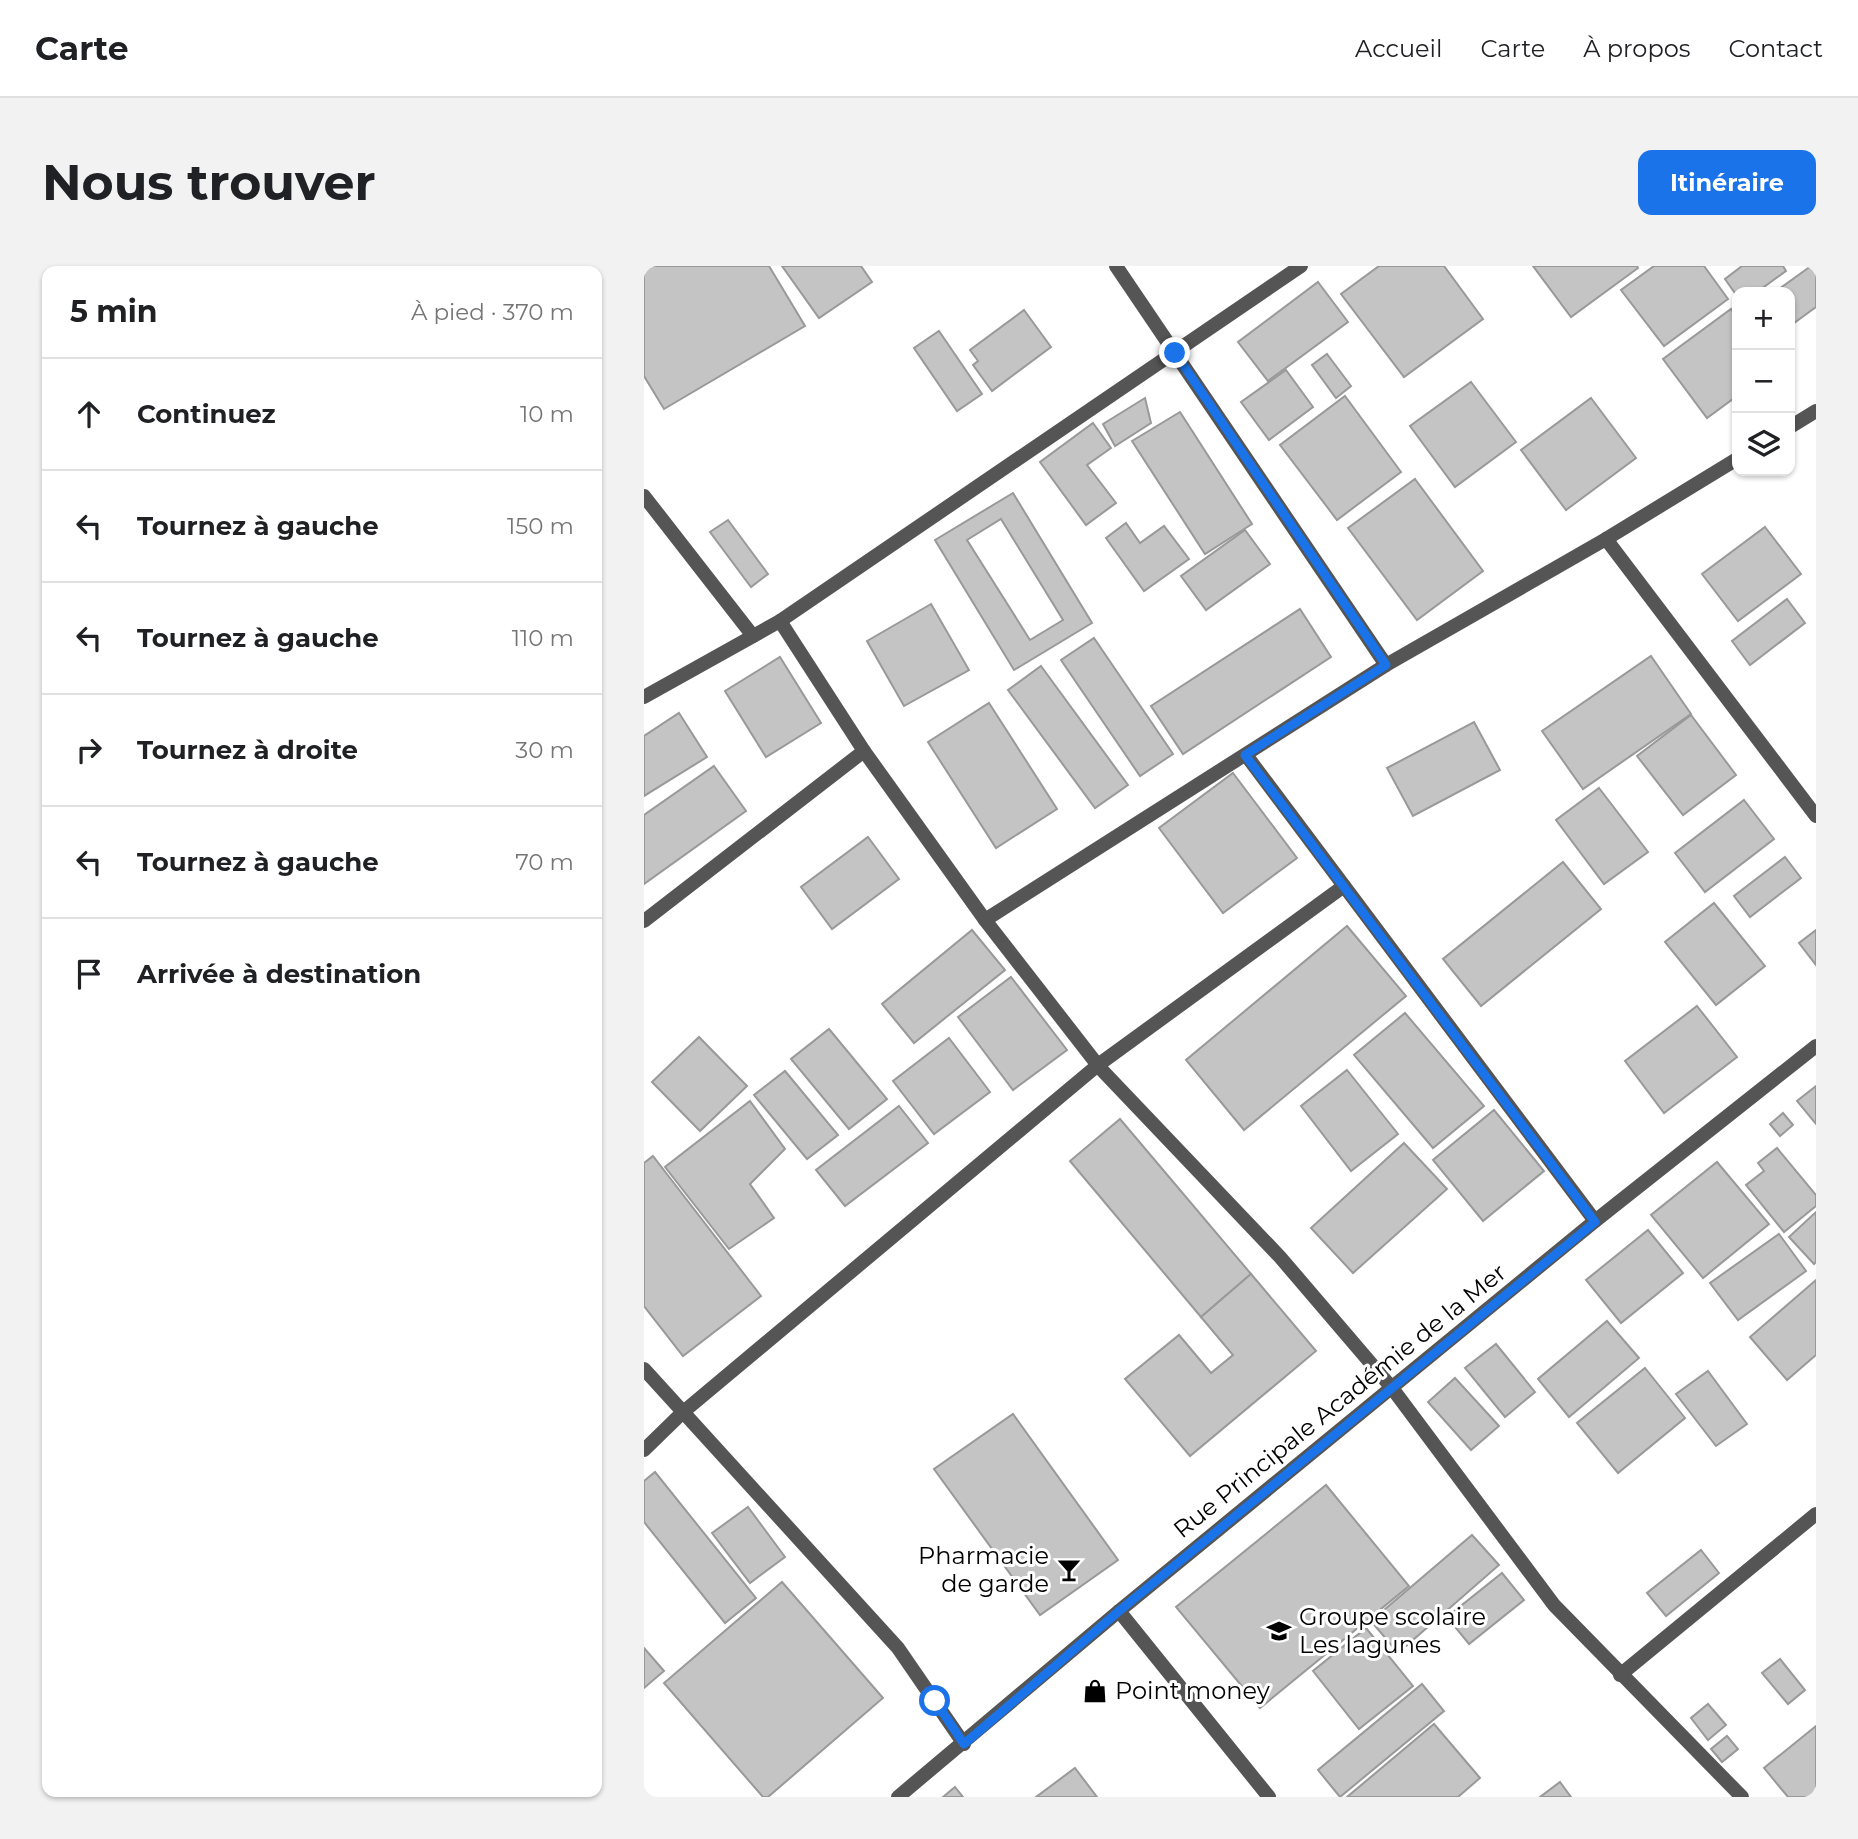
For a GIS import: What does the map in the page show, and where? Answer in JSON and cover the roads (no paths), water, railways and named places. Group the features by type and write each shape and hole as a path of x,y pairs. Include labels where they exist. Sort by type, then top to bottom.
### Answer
{"street":[{"path":"1116,266 1386,665"},
{"path":"644,696 780,621 1301,266"},
{"path":"1795,424 1816,411"},
{"path":"985,920 1386,665 1606,539 1732,462"},
{"path":"644,496 753,636"},
{"path":"1606,539 1816,816"},
{"path":"780,621 864,751 985,920 1098,1065 1280,1257 1392,1388 1554,1605 1742,1797"},
{"path":"644,921 864,751"},
{"path":"1245,755 1595,1222"},
{"path":"644,1450 682,1413 1098,1065 1344,886"},
{"name":"Rue Principale Académie de la Mer","path":"898,1797 1119,1611 1816,1045"},
{"path":"644,1369 898,1648 964,1744"},
{"path":"1620,1675 1816,1514"},
{"path":"1119,1611 1269,1797"}],"place":[{"name":"Pharmacie de garde","path":"1069,1570"},
{"name":"Groupe scolaire Les lagunes","path":"1279,1631"},
{"name":"Point money","path":"1095,1691"}]}
